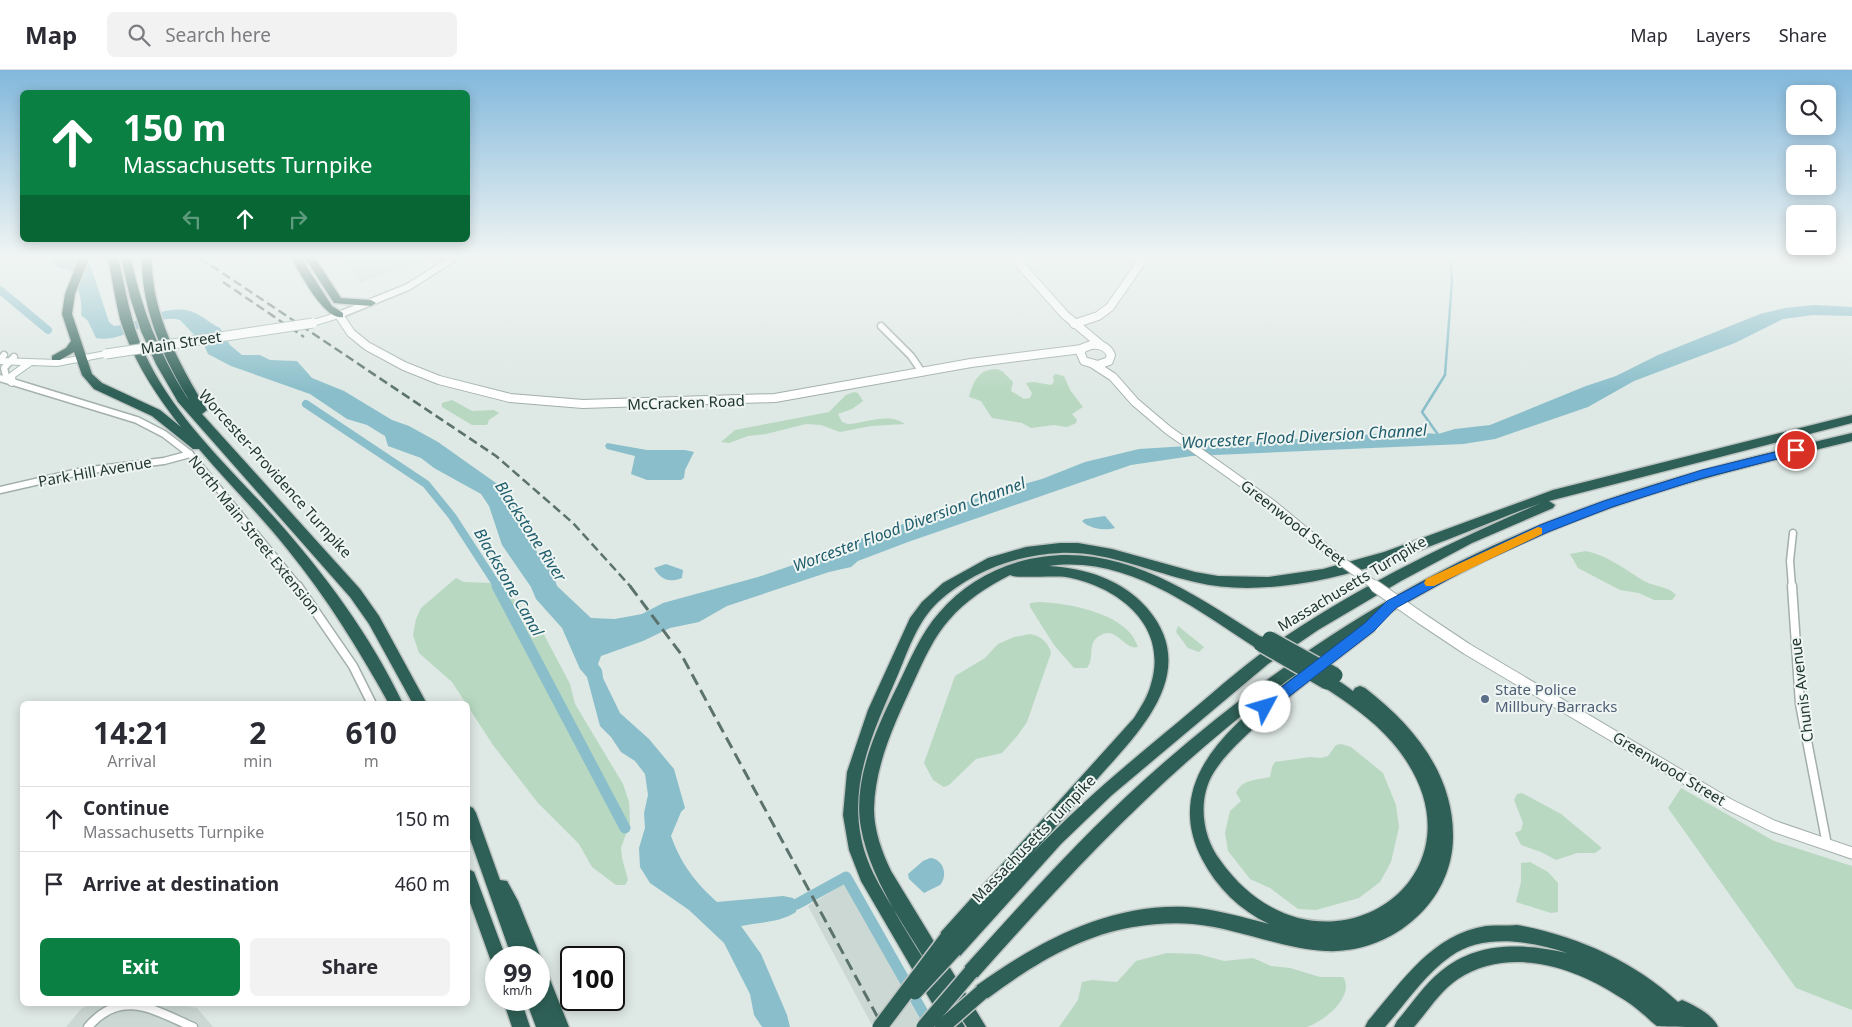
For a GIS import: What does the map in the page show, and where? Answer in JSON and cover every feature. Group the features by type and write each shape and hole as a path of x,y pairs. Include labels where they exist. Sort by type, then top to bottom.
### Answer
{"highway":[{"path":"69,303 69,323 85,371 93,382 156,413 217,462"},
{"path":"123,303 126,321 133,337 166,399 217,462 291,544 336,602 364,644 394,701"},
{"name":"Worcester-Providence Turnpike","path":"137,303 145,332 166,374 182,399 355,594 374,620 418,701"},
{"path":"152,303 173,359 193,398 246,469"},
{"path":"325,303 328,308 339,314"},
{"path":"338,303 339,314"},
{"path":"365,303 370,303"},
{"path":"56,358 70,350 76,341"},
{"name":"Massachusetts Turnpike","path":"881,1027 951,944 1107,790 1159,745 1288,643 1359,598 1468,540 1544,507 1624,478 1852,419"},
{"path":"924,1027 970,972 1092,840 1164,772 1261,692 1392,604 1497,550 1608,504 1702,474 1852,437"},
{"path":"956,1027 872,889 854,838 850,797 854,769 862,741 910,630 918,617 940,594 967,573 1012,555 1035,550 1064,548 1114,552 1197,577 1228,581 1287,581 1341,570 1422,543 1544,498 1624,478"},
{"path":"1094,551 1158,575 1265,641"},
{"path":"942,1027 982,992 1031,958 1091,931 1135,919 1187,915 1222,921 1279,935 1327,942 1354,940 1375,934 1405,919 1418,908 1436,880 1445,852 1447,824 1438,787 1419,751 1406,734 1376,704 1265,641 1135,572 1094,561 1061,558 1038,561 1014,568 972,589 952,607 921,652 896,704 870,780 868,826 873,844 886,875 977,1027"},
{"path":"951,944 1139,722 1155,695 1161,670 1160,648 1149,619 1139,606 1113,587 1096,579 1069,572 1019,572 984,582"},
{"path":"1331,679 1366,706 1402,744 1420,771 1432,807 1435,828 1431,861 1424,876 1403,902 1390,912 1356,927 1311,929 1287,922 1248,904 1218,872 1202,841 1197,823 1198,792 1206,772 1219,753 1265,707 1370,627 1392,604"},
{"path":"470,818 516,946"},
{"path":"489,868 512,907 528,946"},
{"path":"470,882 494,946"},
{"path":"1374,1027 1434,958 1456,943 1497,933 1528,935 1590,953 1650,988 1709,1027"},
{"path":"1404,1027 1441,983 1453,973 1487,956 1520,954 1562,960 1594,971 1626,988 1671,1027"},
{"path":"1650,988 1674,1008 1692,1027"},
{"path":"550,1001 560,1027"},
{"path":"516,1011 522,1027"},
{"path":"539,1011 545,1027"}],"main road":[{"name":"Main Street","path":"4,358 35,363 70,362 106,354 313,323 339,314"},
{"name":"Main Street","path":"4,358 82,358"},
{"path":"12,382 10,376 12,372 35,363"}],"street":[{"path":"339,314 370,303"},
{"path":"1054,303 1076,327 1111,352 1109,361 1102,364 1093,364 1084,360 1080,355 1082,349 1076,327"},
{"path":"1076,327 1098,316 1113,303"},
{"name":"McCracken Road","path":"339,314 346,327 358,340 421,375 474,391 513,398 586,404 760,400 826,391 1000,358 1055,354 1082,349"},
{"path":"881,326 911,356 922,372"},
{"path":"1082,349 1091,345 1101,346"},
{"name":"McCracken Road","path":"1055,354 1084,360"},
{"path":"4,358 4,373 12,382"},
{"name":"Greenwood Street","path":"1109,361 1113,378"},
{"name":"Greenwood Street","path":"1093,364 1113,378 1137,404 1184,442 1272,504 1341,561 1467,649 1730,805 1774,826 1852,853"},
{"name":"North Main Street Extension","path":"0,378 137,420 164,434 190,454 300,587 348,658 370,701"},
{"name":"Park Hill Avenue","path":"0,490 83,471 164,461 190,454"},
{"name":"Chunis Avenue","path":"1793,533 1790,561 1800,704 1827,845"},
{"path":"88,1027 94,1019 109,1009 118,1006"},
{"path":"132,1006 152,1011 193,1027"}],"shaded area":[{"path":"845,883 924,1027 873,1027 808,906"},
{"path":"86,1006 186,1006 197,1008 213,1027 66,1027 82,1008"}],"green space":[{"path":"997,369 1002,371 1013,382 1011,391 1024,399 1030,398 1032,393 1026,383 1034,382 1051,385 1054,382 1053,376 1056,374 1064,376 1070,390 1083,407 1072,414 1077,420 1076,423 1067,427 1054,425 1031,428 1022,423 992,418 981,401 969,397 975,381 982,373"},
{"path":"854,392 858,393 863,401 852,409 838,414 842,422 848,424 885,418 905,424 871,426 840,432 821,425 806,424 766,434 748,436 729,443 721,442 735,430 829,412 846,395"},
{"path":"452,400 472,411 494,410 499,413 489,420 487,425 472,425 442,407 442,403"},
{"path":"1586,551 1609,560 1644,581 1669,590 1676,595 1672,600 1654,600 1639,593 1620,590 1578,568 1570,554"},
{"path":"456,578 464,582 490,583 514,599 541,629 570,684 575,704 623,784 629,802 630,823 621,848 628,880 625,885 616,885 592,867 579,844 538,803 493,745 470,710 470,701 464,701 452,682 419,653 413,635 416,619 421,608"},
{"path":"1038,602 1080,608 1110,618 1132,635 1138,647 1129,646 1113,634 1103,634 1092,645 1091,659 1087,668 1074,668 1054,645 1030,607 1030,603"},
{"path":"1178,626 1204,647 1199,652 1188,648 1176,632"},
{"path":"1030,634 1044,640 1051,653 1027,722 1002,753 976,759 949,785 944,787 933,780 924,763 955,676 985,658 998,644 1014,637"},
{"path":"1341,744 1351,747 1383,773 1396,805 1399,827 1391,862 1380,882 1359,898 1316,910 1298,909 1270,888 1250,879 1228,851 1225,833 1230,811 1241,801 1236,793 1239,788 1250,781 1270,777 1275,762 1310,757 1321,758 1328,756 1336,745"},
{"path":"1681,788 1774,841 1852,866 1852,1010 1796,988 1668,808"},
{"path":"1522,793 1561,814 1602,848 1595,853 1577,853 1556,860 1521,845 1515,833 1521,830 1523,823 1514,800 1517,794"},
{"path":"1530,862 1548,872 1558,883 1558,912 1551,913 1516,902 1521,882 1521,863"},
{"path":"1167,953 1198,954 1224,961 1253,958 1271,966 1290,968 1320,977 1343,977 1346,984 1345,992 1342,1000 1329,1014 1307,1027 1059,1027 1078,1000 1082,982 1092,980 1117,982 1136,961"}],"water":[{"name":"Worcester Flood Diversion Channel","path":"80,303 103,303 109,322 114,326 171,310 194,312 220,328 230,345 242,355 260,355 270,360 297,361 312,378 344,391 392,420 409,426 438,442 503,488 512,498 516,516 532,545 553,574 557,586 591,618 615,619 642,614 663,603 758,577 822,555 857,540 996,492 1042,479 1085,462 1139,449 1409,432 1438,434 1455,429 1490,425 1586,386 1616,376 1658,355 1760,314 1785,308 1814,305 1852,307 1852,316 1813,315 1783,319 1735,343 1634,381 1588,407 1495,439 1463,444 1192,456 1131,465 908,542 858,561 851,567 829,572 727,606 699,622 670,628 643,641 601,656 598,664 620,713 649,739 674,769 685,808 681,812 671,836 679,855 695,880 717,902 783,896 793,898 797,904 796,912 789,916 769,922 741,926 761,954 787,1015 790,1027 762,1027 754,1015 750,994 724,943 689,910 650,883 640,867 639,848 645,828 644,813 648,795 645,774 635,761 621,752 611,737 600,726 587,677 580,669 562,628 536,599 531,587 502,545 489,506 481,494 434,468 421,458 388,446 385,436 367,425 347,419 310,394 231,366 208,354 204,345 180,320 160,320 117,337 107,339 96,338 88,321 81,315"},
{"path":"607,443 647,450 685,450 694,452 685,470 684,478 681,480 647,480 631,474 635,456 607,449 605,446"},
{"path":"1105,516 1115,528 1098,529 1082,521 1085,519"},
{"path":"666,564 683,570 682,578 669,580 663,578 654,568"},
{"path":"930,858 939,861 943,868 944,877 940,885 924,893 909,879 908,874 923,861"}],"waterway":[{"name":"Blackstone Canal","path":"15,303 48,330"},
{"name":"Worcester Flood Diversion Channel","path":"1439,436 1422,412 1445,375 1450,303"},
{"name":"Blackstone Canal","path":"306,404 426,484 452,516 498,587"},
{"name":"Blackstone Canal","path":"497,586 625,828"},
{"path":"786,907 797,904 846,877 930,1025"}],"railway":[{"path":"253,303 304,337"},
{"path":"267,303 496,456 573,523 631,587"},
{"path":"630,586 681,654 883,1027"}],"slow traffic":[{"path":"1430,583 1538,531"}],"place":[{"name":"State Police Millbury Barracks","path":"1485,699"}],"route":[{"path":"1265,707 1316,666 1354,640 1370,627 1392,604 1461,567 1544,528 1608,504 1702,474 1796,450"}],"water label":[{"name":"Blackstone River","path":"531,531"}]}
